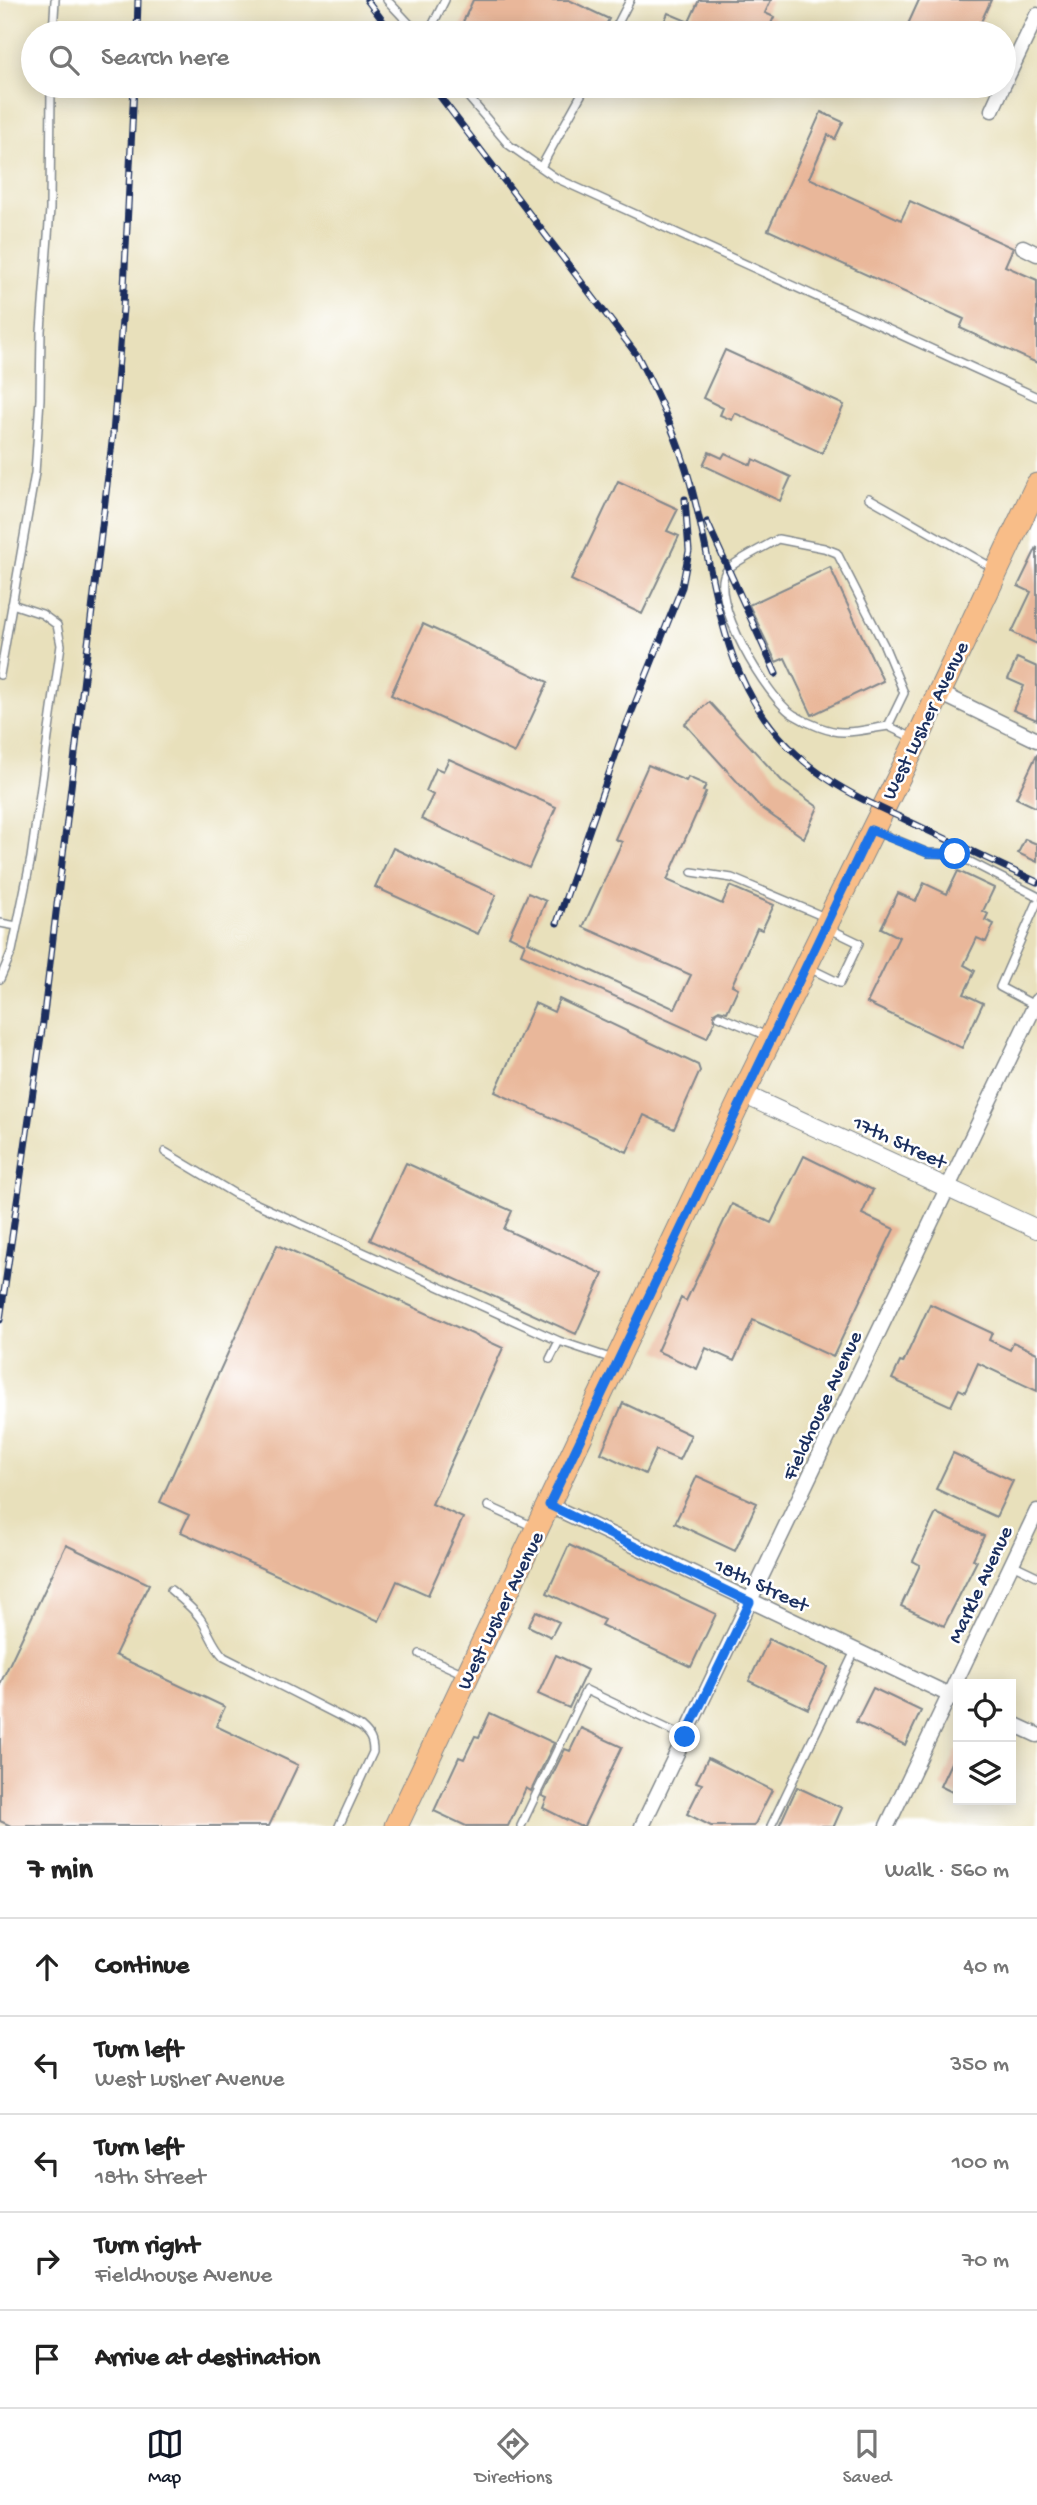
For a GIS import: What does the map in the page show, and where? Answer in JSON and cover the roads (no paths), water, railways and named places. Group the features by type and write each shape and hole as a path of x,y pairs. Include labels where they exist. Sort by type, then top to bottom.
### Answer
{"main road":[{"name":"West Lusher Avenue","path":"396,1826 770,1037 917,740 1037,485"}],"street":[{"path":"1016,58 1037,15"},
{"path":"992,110 997,98"},
{"path":"1023,247 1037,254"},
{"path":"938,692 1037,740"},
{"name":"Fieldhouse Avenue","path":"642,1826 1036,1004"},
{"name":"17th Street","path":"743,1094 1037,1229"},
{"name":"18th Street","path":"549,1505 953,1697"},
{"name":"Markle Avenue","path":"962,1679 1037,1511"},
{"name":"Markle Avenue","path":"887,1826 953,1699"},
{"path":"1016,1725 1037,1735"}],"lane":[{"path":"54,21 55,0"},
{"path":"387,0 407,21"},
{"path":"436,21 444,0"},
{"path":"619,21 630,0"},
{"path":"0,675 35,473 50,209 51,98"},
{"path":"469,98 509,145 568,184 1037,397"},
{"path":"541,167 579,98"},
{"path":"869,498 996,570"},
{"path":"888,726 904,693 884,645 837,553 778,539 727,569 722,582 728,607 748,657 768,690 792,714 842,733 888,726 917,740"},
{"path":"0,979 12,951 33,845 61,645 57,625 42,614 12,604"},
{"path":"871,830 928,853 955,854 1037,896"},
{"path":"692,872 732,878 826,923 859,943 840,983 805,967"},
{"path":"1036,1004 1000,987 1037,903"},
{"path":"0,923 17,926"},
{"path":"719,1016 770,1037"},
{"path":"165,1152 235,1194 559,1341 617,1360"},
{"path":"550,1359 559,1341"},
{"path":"488,1506 537,1529"},
{"path":"1012,1564 1037,1576"},
{"path":"171,1590 190,1606 201,1620 215,1648 223,1657 362,1727 370,1735 373,1752 338,1826"},
{"path":"771,1826 855,1651"},
{"path":"421,1654 468,1675"},
{"path":"521,1826 586,1690 685,1737"}],"railway":[{"path":"137,21 138,0"},
{"path":"367,0 383,21"},
{"path":"0,1320 43,1022 113,434 123,308 133,98"},
{"path":"441,98 637,355 680,450 727,639 740,674 758,708 782,740 815,770 837,785 1037,882"},
{"path":"557,923 622,736 682,587 689,551 685,499"},
{"path":"707,522 776,674"}]}
